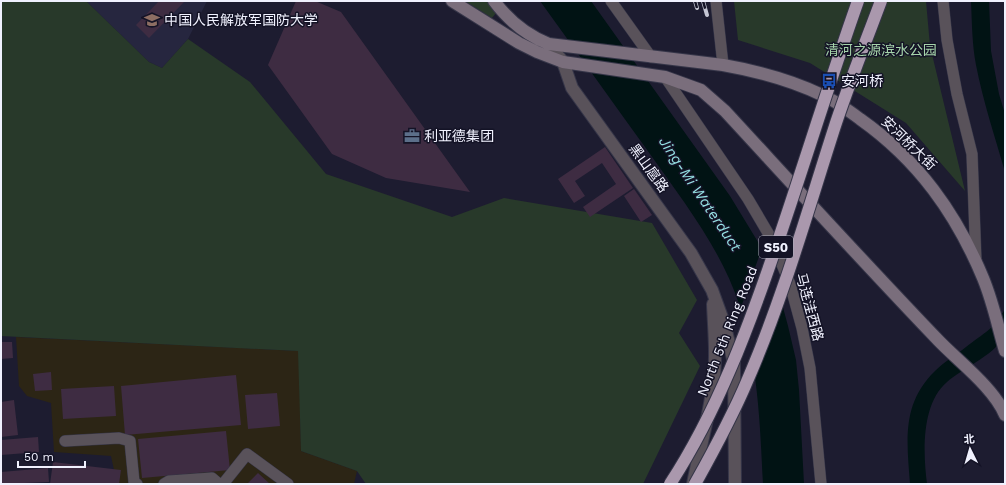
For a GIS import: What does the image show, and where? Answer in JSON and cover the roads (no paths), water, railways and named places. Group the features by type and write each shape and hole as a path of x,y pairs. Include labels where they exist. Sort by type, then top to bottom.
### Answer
{"highway":[{"name":"North 5th Ring Road","path":"670,484 711,411 755,306 787,215 858,1"},
{"name":"S50","path":"694,484 728,422 774,315 837,121 880,1"}],"main road":[{"path":"452,1 519,43 562,62 664,77 701,90 724,111 939,341 998,401 1005,415"},
{"name":"安河桥大街","path":"494,1 514,24 528,35 550,44 746,69 781,78 834,101 879,133 904,155 944,203 953,217 976,264 989,296 1005,351"}],"street":[{"path":"611,1 651,57"},
{"path":"716,1 723,65"},
{"path":"943,1 947,40 957,94 972,154 976,264"},
{"name":"黑山扈路","path":"550,44 562,62 572,88 692,253 712,290 724,323 734,363 735,484"},
{"name":"马连洼西路","path":"664,77 748,199 771,238 790,284 802,328 810,368 821,484"},
{"path":"694,484 713,383 716,355 712,290"},
{"path":"65,441 119,438 130,441 134,482 137,484"},
{"path":"223,484 247,454 288,484"},
{"path":"164,484 169,481 212,478 218,484"}],"water":[{"name":"Jing-Mi Waterduct","path":"540,1 591,1 730,196 758,242 778,289 796,360 804,484 763,484 757,393 750,348 739,304 722,264 712,245 688,208"},
{"path":"971,1 989,1 991,51 999,94 1005,114 1005,172 976,65"},
{"path":"1005,309 1005,333 1002,340 980,360 947,382 939,391 932,403 928,416 925,444 927,484 910,484 908,438 911,410 916,397 924,384 935,371 988,331"}],"railway":[{"path":"695,1 697,8"},
{"path":"703,1 707,15"}],"place":[{"name":"中国人民解放军国防大学","path":"152,20"},
{"name":"安河桥","path":"829,81"},
{"name":"利亚德集团","path":"412,136"}],"park label":[{"name":"清河之源滨水公园","path":"881,50"}]}
